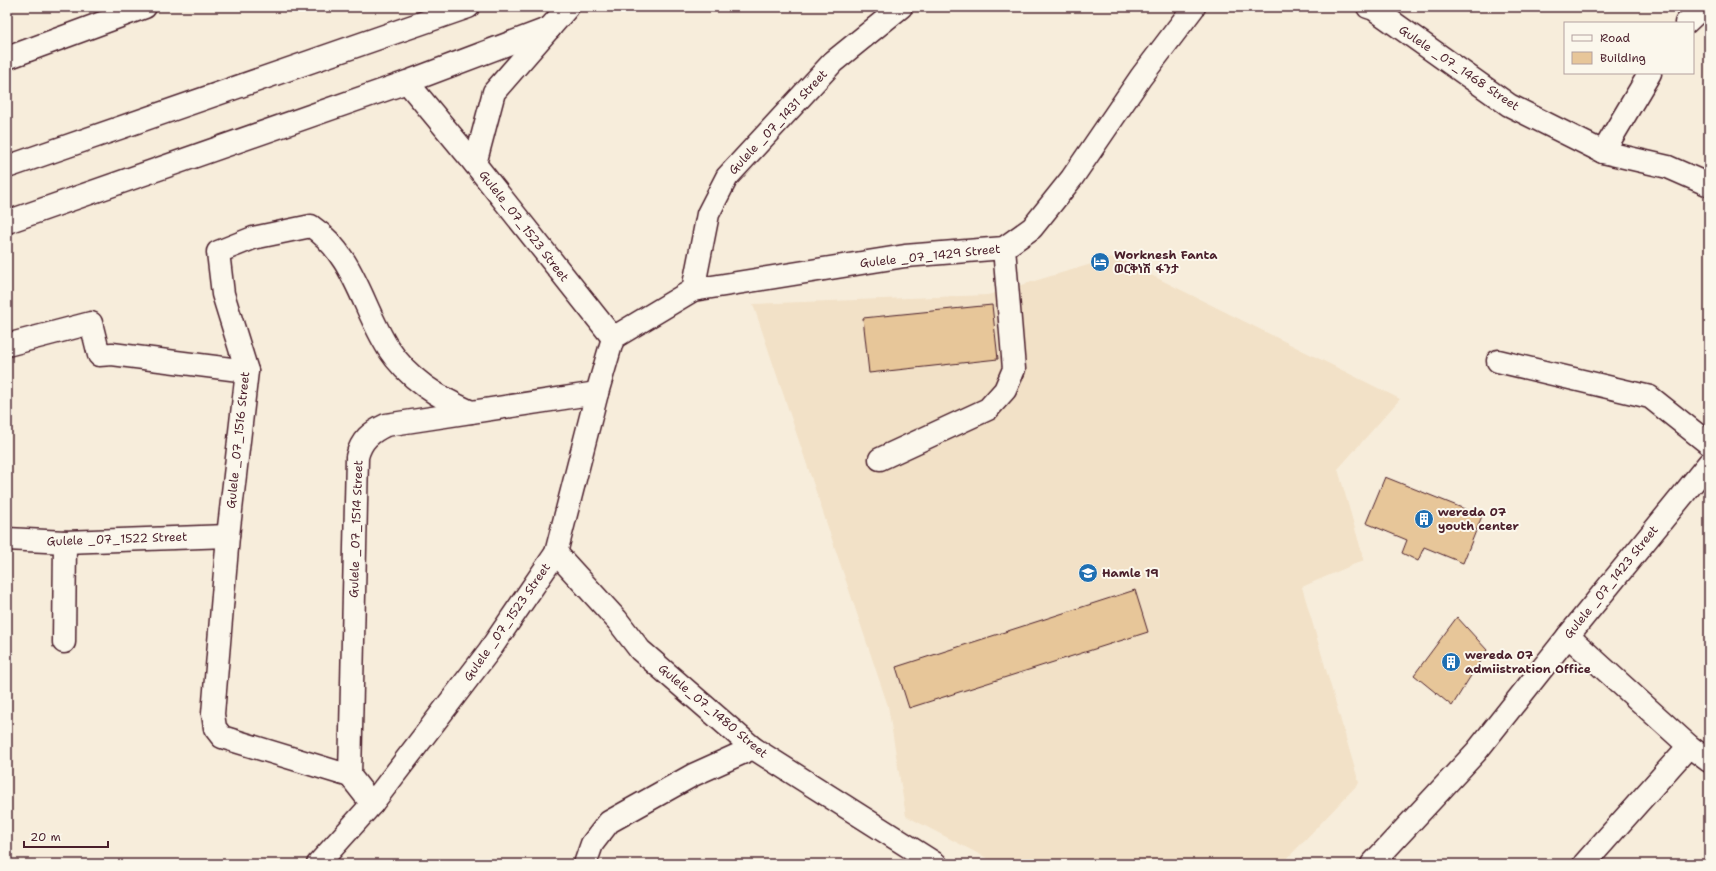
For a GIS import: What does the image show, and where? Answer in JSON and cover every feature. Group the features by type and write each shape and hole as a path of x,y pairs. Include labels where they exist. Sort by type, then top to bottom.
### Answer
{"main road":[{"path":"8,54 146,7"},
{"path":"7,167 468,7"},
{"name":"Gulele_07_1523 Street","path":"568,7 494,92 475,164 613,338"},
{"name":"Gulele _07_1431 Street","path":"693,290 708,214 727,177 833,62 901,7"},
{"name":"Gulele _07_1429 Street","path":"693,290 905,256 1004,248 1032,228 1068,184 1142,77 1194,7"},
{"path":"1687,22 1703,7"},
{"name":"Gulele _07_1468 Street","path":"1373,8 1509,105 1603,152 1668,167 1709,185"},
{"path":"7,222 407,82 550,28"},
{"path":"1603,152 1649,74"},
{"path":"407,82 475,164"},
{"name":"Gulele _07_1516 Street","path":"350,776 222,737 215,728 213,714 228,536 247,371 223,294 218,252 253,238 311,226 325,235 344,260 388,348 411,376 443,399 471,412"},
{"path":"880,459 988,409 1005,390 1014,370 1004,248"},
{"path":"613,338 693,290"},
{"path":"7,345 91,323 99,355 112,354 247,371"},
{"name":"Gulele _07_1523 Street","path":"318,864 372,804 489,651 556,553 597,393 613,338"},
{"path":"1498,361 1650,397 1709,444"},
{"name":"Gulele _07_1514 Street","path":"350,776 357,457 360,446 368,435 386,425 597,393"},
{"name":"Gulele _07_1423 Street","path":"1372,864 1476,752 1709,463"},
{"name":"Gulele _07_1522 Street","path":"7,539 65,542 228,536"},
{"path":"64,642 65,542"},
{"name":"Gulele_07_1480 Street","path":"556,553 617,620 640,650 753,748 936,864"},
{"path":"1568,636 1689,746 1709,760"},
{"path":"1584,864 1689,746"},
{"path":"585,864 592,844 609,822 693,775 753,748"},
{"path":"350,776 372,804"}],"shaded area":[{"name":"Hamle 19","path":"1115,257 1400,399 1338,469 1364,560 1302,587 1359,783 1282,864 998,864 906,816 888,706 753,304 988,295"}],"building":[{"path":"992,305 998,359 869,373 863,318"},
{"name":"wereda 07 youth center","path":"1385,477 1482,516 1463,563 1424,547 1418,561 1402,553 1407,540 1366,523"},
{"path":"1135,590 1148,632 909,708 896,667"},
{"name":"wereda 07 admiistration Office","path":"1457,617 1487,650 1452,706 1414,675"}],"place":[{"name":"Worknesh Fanta ወርቅነሽ ፋንታ","path":"1100,262"},
{"name":"wereda 07 youth center","path":"1424,519"},
{"name":"Hamle 19","path":"1088,573"},
{"name":"wereda 07 admiistration Office","path":"1451,662"}]}
